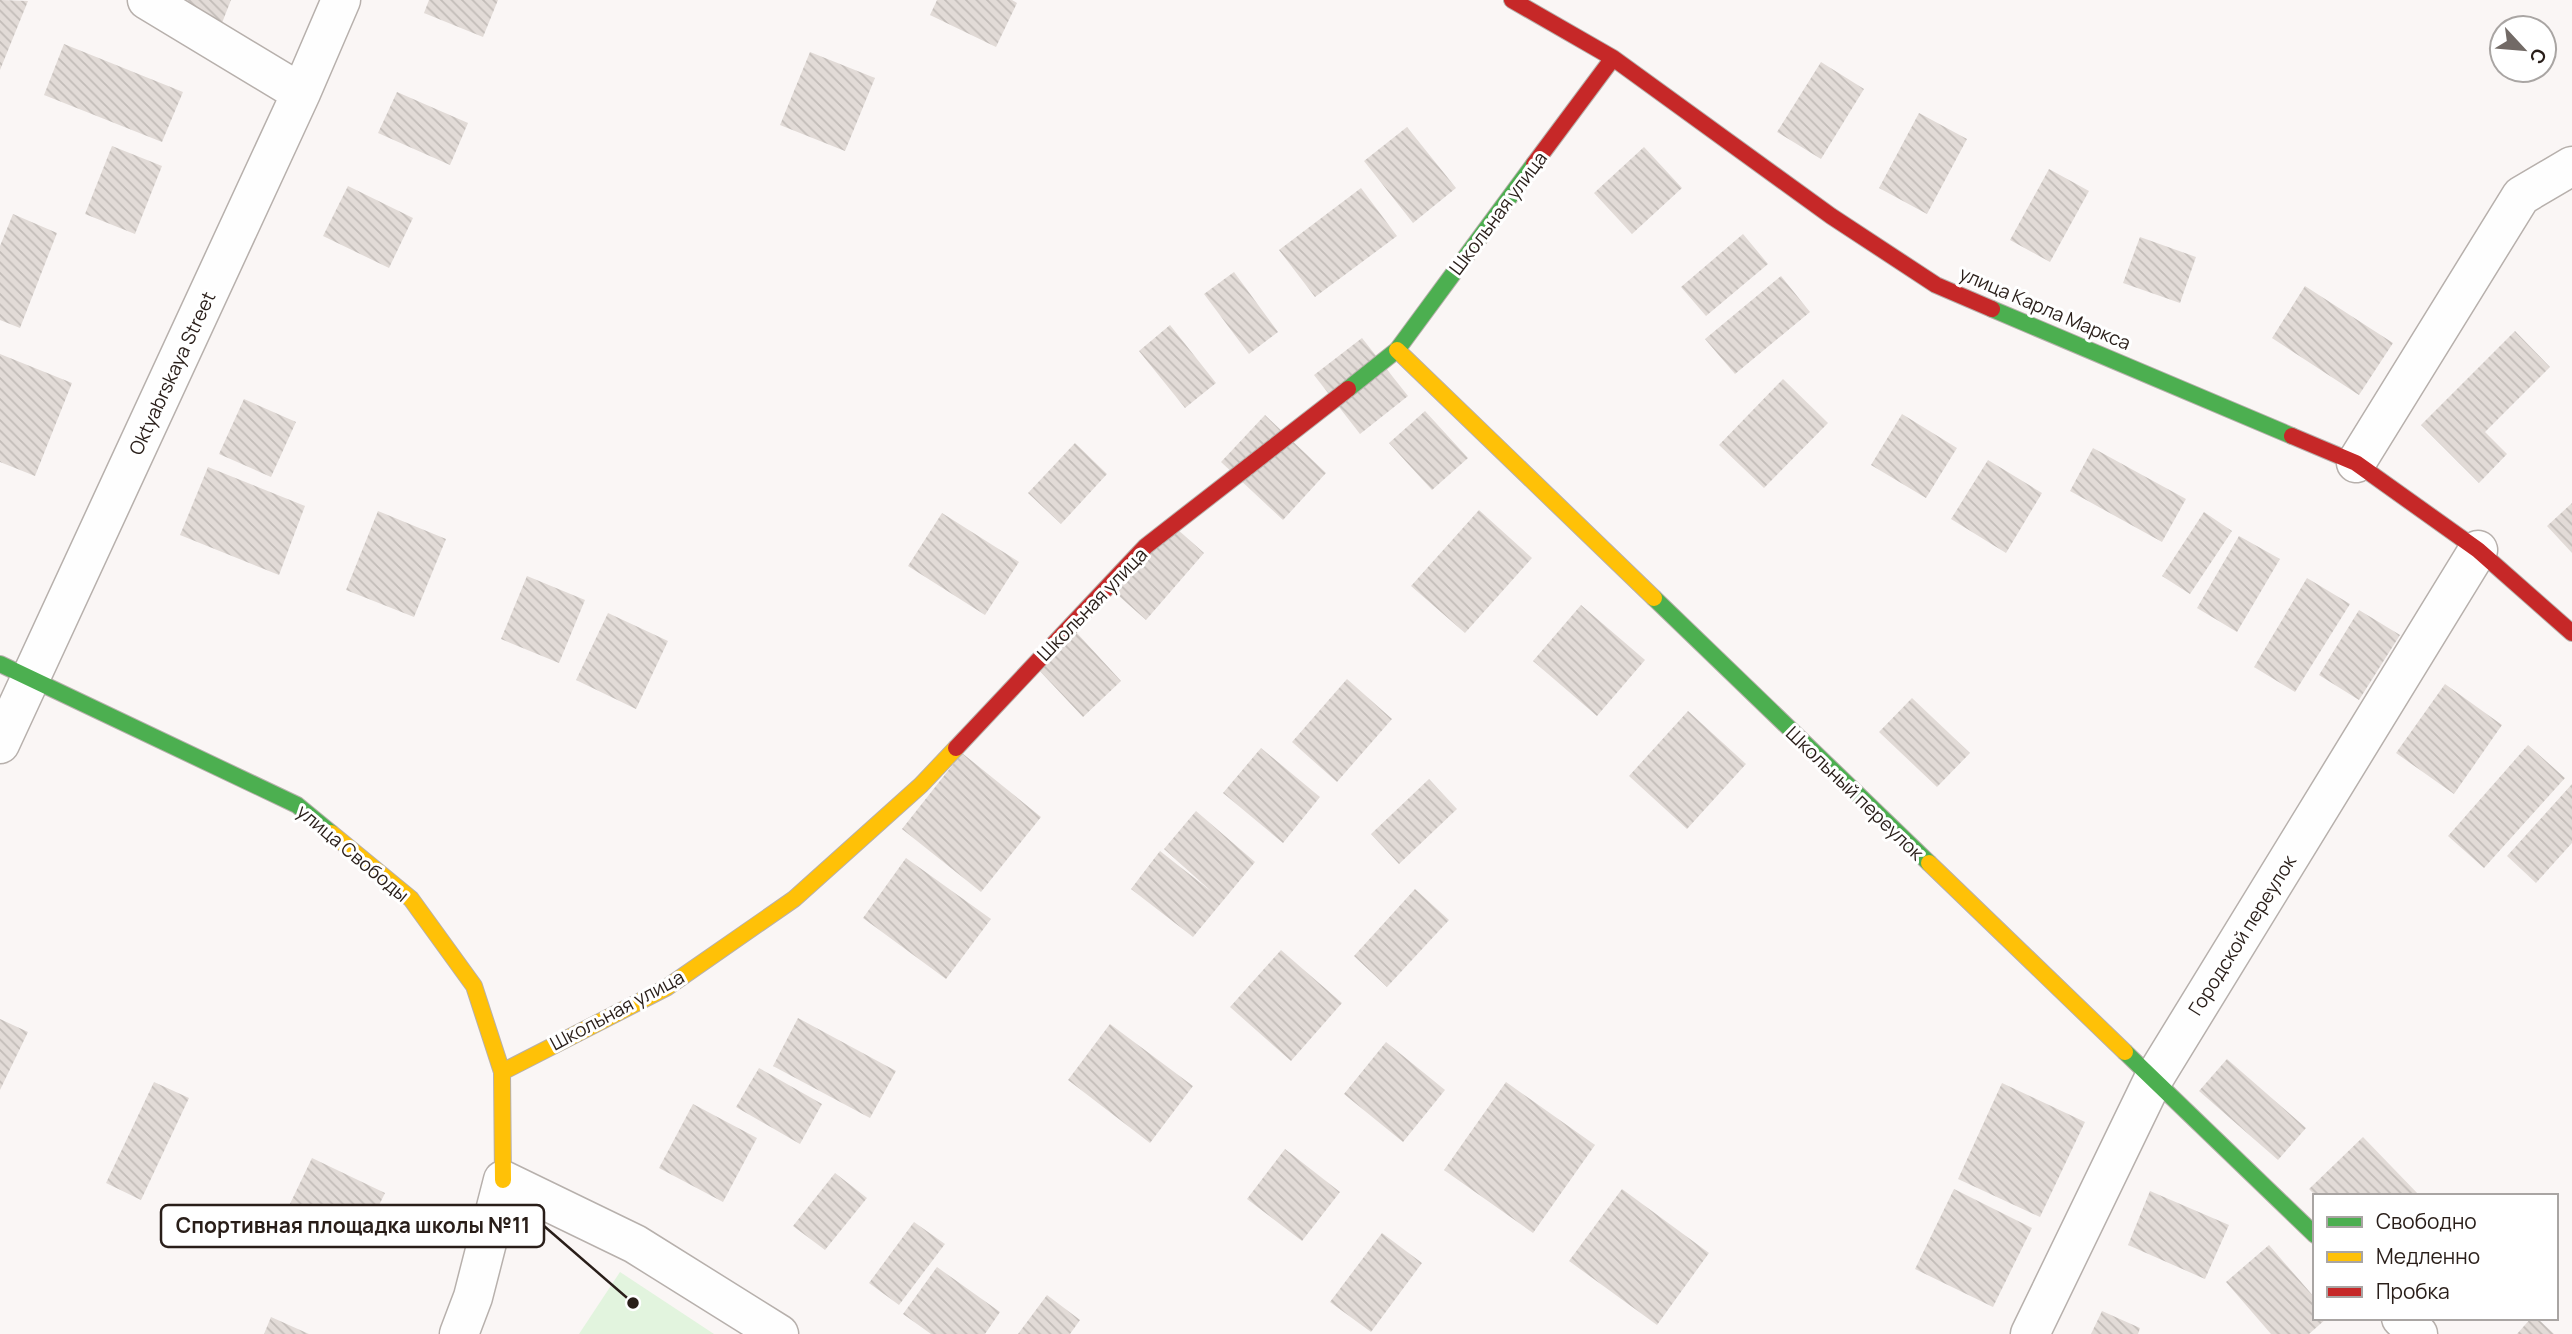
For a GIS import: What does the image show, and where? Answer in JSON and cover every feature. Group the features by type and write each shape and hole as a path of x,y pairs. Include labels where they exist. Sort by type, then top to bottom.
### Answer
{"street":[{"path":"147,0 301,93"},
{"name":"Oktyabrskaya Street","path":"0,744 16,671 301,93 341,0"},
{"name":"улица Карла Маркса","path":"1512,0 1613,58 1831,216 1936,285 2356,463 2478,550 2572,633"},
{"name":"Школьная улица","path":"502,1072 666,988 794,899 921,785 1146,546 1397,350 1613,58"},
{"path":"2356,463 2521,196 2572,166"},
{"name":"Школьный переулок","path":"1397,350 2313,1233"},
{"name":"Городской переулок","path":"2031,1334 2153,1080 2478,550"},
{"name":"улица Свободы","path":"16,671 298,805 411,899 474,986 502,1072 503,1180"},
{"path":"459,1334 473,1297 503,1180 635,1244 779,1334"},
{"path":"2403,1320 2418,1334"}],"green space":[{"path":"620,1272 714,1334 579,1334"}],"building":[{"path":"0,0 28,1 0,70"},
{"path":"151,0 231,0 220,28"},
{"path":"429,0 498,0 483,37 424,13"},
{"path":"937,0 1012,0 1017,3 996,47 930,15"},
{"path":"64,44 183,92 162,142 44,95"},
{"path":"810,52 875,78 845,151 780,125"},
{"path":"1821,62 1864,89 1821,159 1777,132"},
{"path":"397,92 468,123 450,165 378,133"},
{"path":"1919,113 1967,139 1927,214 1879,188"},
{"path":"1407,127 1456,188 1413,223 1364,161"},
{"path":"112,146 162,166 135,234 85,214"},
{"path":"1644,147 1682,188 1632,234 1594,193"},
{"path":"2049,169 2089,191 2050,262 2010,240"},
{"path":"348,186 413,218 389,268 323,236"},
{"path":"1361,188 1397,236 1315,297 1279,250"},
{"path":"13,214 57,233 20,328 0,320 0,246"},
{"path":"1743,234 1768,264 1706,316 1681,287"},
{"path":"2140,237 2196,257 2180,303 2123,283"},
{"path":"1234,272 1278,332 1249,354 1204,294"},
{"path":"1781,276 1810,312 1735,374 1705,339"},
{"path":"2305,286 2393,343 2359,395 2272,338"},
{"path":"1170,325 1216,383 1185,408 1139,351"},
{"path":"2515,331 2550,367 2485,432 2507,454 2479,483 2421,425"},
{"path":"1362,338 1408,396 1360,434 1314,375"},
{"path":"0,354 72,383 35,476 0,462"},
{"path":"1783,379 1828,423 1764,488 1719,445"},
{"path":"244,399 296,422 271,477 219,454"},
{"path":"1425,411 1468,458 1432,490 1389,443"},
{"path":"1902,414 1957,448 1926,498 1871,465"},
{"path":"1265,415 1326,473 1283,520 1221,462"},
{"path":"1075,443 1107,474 1061,524 1028,493"},
{"path":"2093,448 2186,499 2162,542 2070,491"},
{"path":"1988,460 2042,493 2006,553 1951,519"},
{"path":"208,467 305,506 279,575 180,535"},
{"path":"2572,503 2572,553 2547,526"},
{"path":"1479,510 1532,558 1465,633 1411,586"},
{"path":"378,511 446,539 414,617 346,590"},
{"path":"2204,512 2232,531 2190,594 2162,576"},
{"path":"942,513 1019,562 985,615 908,566"},
{"path":"1168,521 1204,553 1146,620 1110,588"},
{"path":"2239,536 2280,559 2237,632 2197,608"},
{"path":"527,576 585,600 559,663 501,639"},
{"path":"2307,578 2350,604 2295,692 2254,667"},
{"path":"1581,605 1645,660 1597,716 1533,661"},
{"path":"2359,610 2400,635 2359,700 2319,675"},
{"path":"608,613 668,641 636,709 576,680"},
{"path":"1076,632 1121,681 1083,717 1037,668"},
{"path":"1347,679 1392,719 1337,782 1292,742"},
{"path":"2445,684 2502,725 2454,794 2396,753"},
{"path":"1912,698 1970,753 1937,787 1879,732"},
{"path":"1688,711 1746,764 1687,829 1629,776"},
{"path":"2528,745 2565,778 2484,868 2448,836"},
{"path":"1261,748 1320,797 1283,843 1223,793"},
{"path":"962,753 1041,817 981,892 902,829"},
{"path":"1429,779 1457,809 1399,864 1371,834"},
{"path":"2572,784 2572,843 2536,883 2507,856"},
{"path":"1196,811 1255,862 1193,937 1131,889 1160,851 1212,892 1164,849"},
{"path":"906,858 991,919 946,979 863,918"},
{"path":"1415,889 1449,920 1387,987 1354,956"},
{"path":"1281,950 1342,1003 1291,1061 1230,1007"},
{"path":"798,1018 896,1071 870,1118 773,1066"},
{"path":"0,1019 28,1032 0,1090"},
{"path":"1110,1024 1193,1086 1150,1143 1068,1080"},
{"path":"1386,1042 1445,1090 1403,1142 1344,1094"},
{"path":"2227,1059 2306,1128 2278,1160 2199,1091"},
{"path":"759,1068 822,1104 800,1144 736,1107"},
{"path":"154,1082 189,1098 141,1200 106,1183"},
{"path":"1506,1082 1595,1145 1533,1233 1444,1170"},
{"path":"2002,1083 2085,1122 2040,1217 1958,1179"},
{"path":"693,1104 757,1138 723,1202 659,1168"},
{"path":"2363,1137 2418,1194 2314,1194 2309,1189"},
{"path":"1285,1149 1340,1192 1302,1241 1247,1199"},
{"path":"312,1158 385,1193 360,1244 287,1210"},
{"path":"835,1173 867,1198 825,1250 793,1226"},
{"path":"1622,1189 1709,1253 1657,1325 1569,1261"},
{"path":"1954,1189 2032,1228 1993,1307 1915,1269"},
{"path":"2150,1191 2229,1225 2205,1279 2128,1245"},
{"path":"914,1222 945,1244 899,1305 869,1283"},
{"path":"1382,1233 1422,1263 1371,1332 1330,1302"},
{"path":"2269,1245 2313,1296 2313,1320 2325,1320 2309,1334 2271,1334 2226,1282"},
{"path":"937,1267 1000,1312 985,1334 931,1334 903,1314"},
{"path":"1047,1295 1080,1320 1070,1334 1018,1334"},
{"path":"2102,1311 2140,1328 2138,1334 2091,1334"},
{"path":"271,1317 309,1334 264,1334"},
{"path":"2529,1320 2539,1320 2554,1334 2517,1334"}],"traffic: fast":[{"path":"1348,389 1397,350 1534,164"},
{"path":"1992,309 2292,436"},
{"path":"1654,598 1929,863"},
{"path":"0,664 297,805 331,833"},
{"path":"2125,1052 2313,1233"}],"traffic: slow":[{"path":"1397,350 1654,598"},
{"path":"502,1072 666,988 794,899 921,785 956,748"},
{"path":"331,833 411,899 474,986 502,1072 503,1180"},
{"path":"1929,863 2125,1052"}],"traffic: jam":[{"path":"1512,0 1613,58 1831,216 1936,285 1992,309"},
{"path":"1534,164 1613,58"},
{"path":"956,748 1146,546 1348,389"},
{"path":"2292,436 2356,463 2478,550 2572,633"}],"place":[{"name":"Спортивная площадка школы №11","path":"633,1303"}]}
